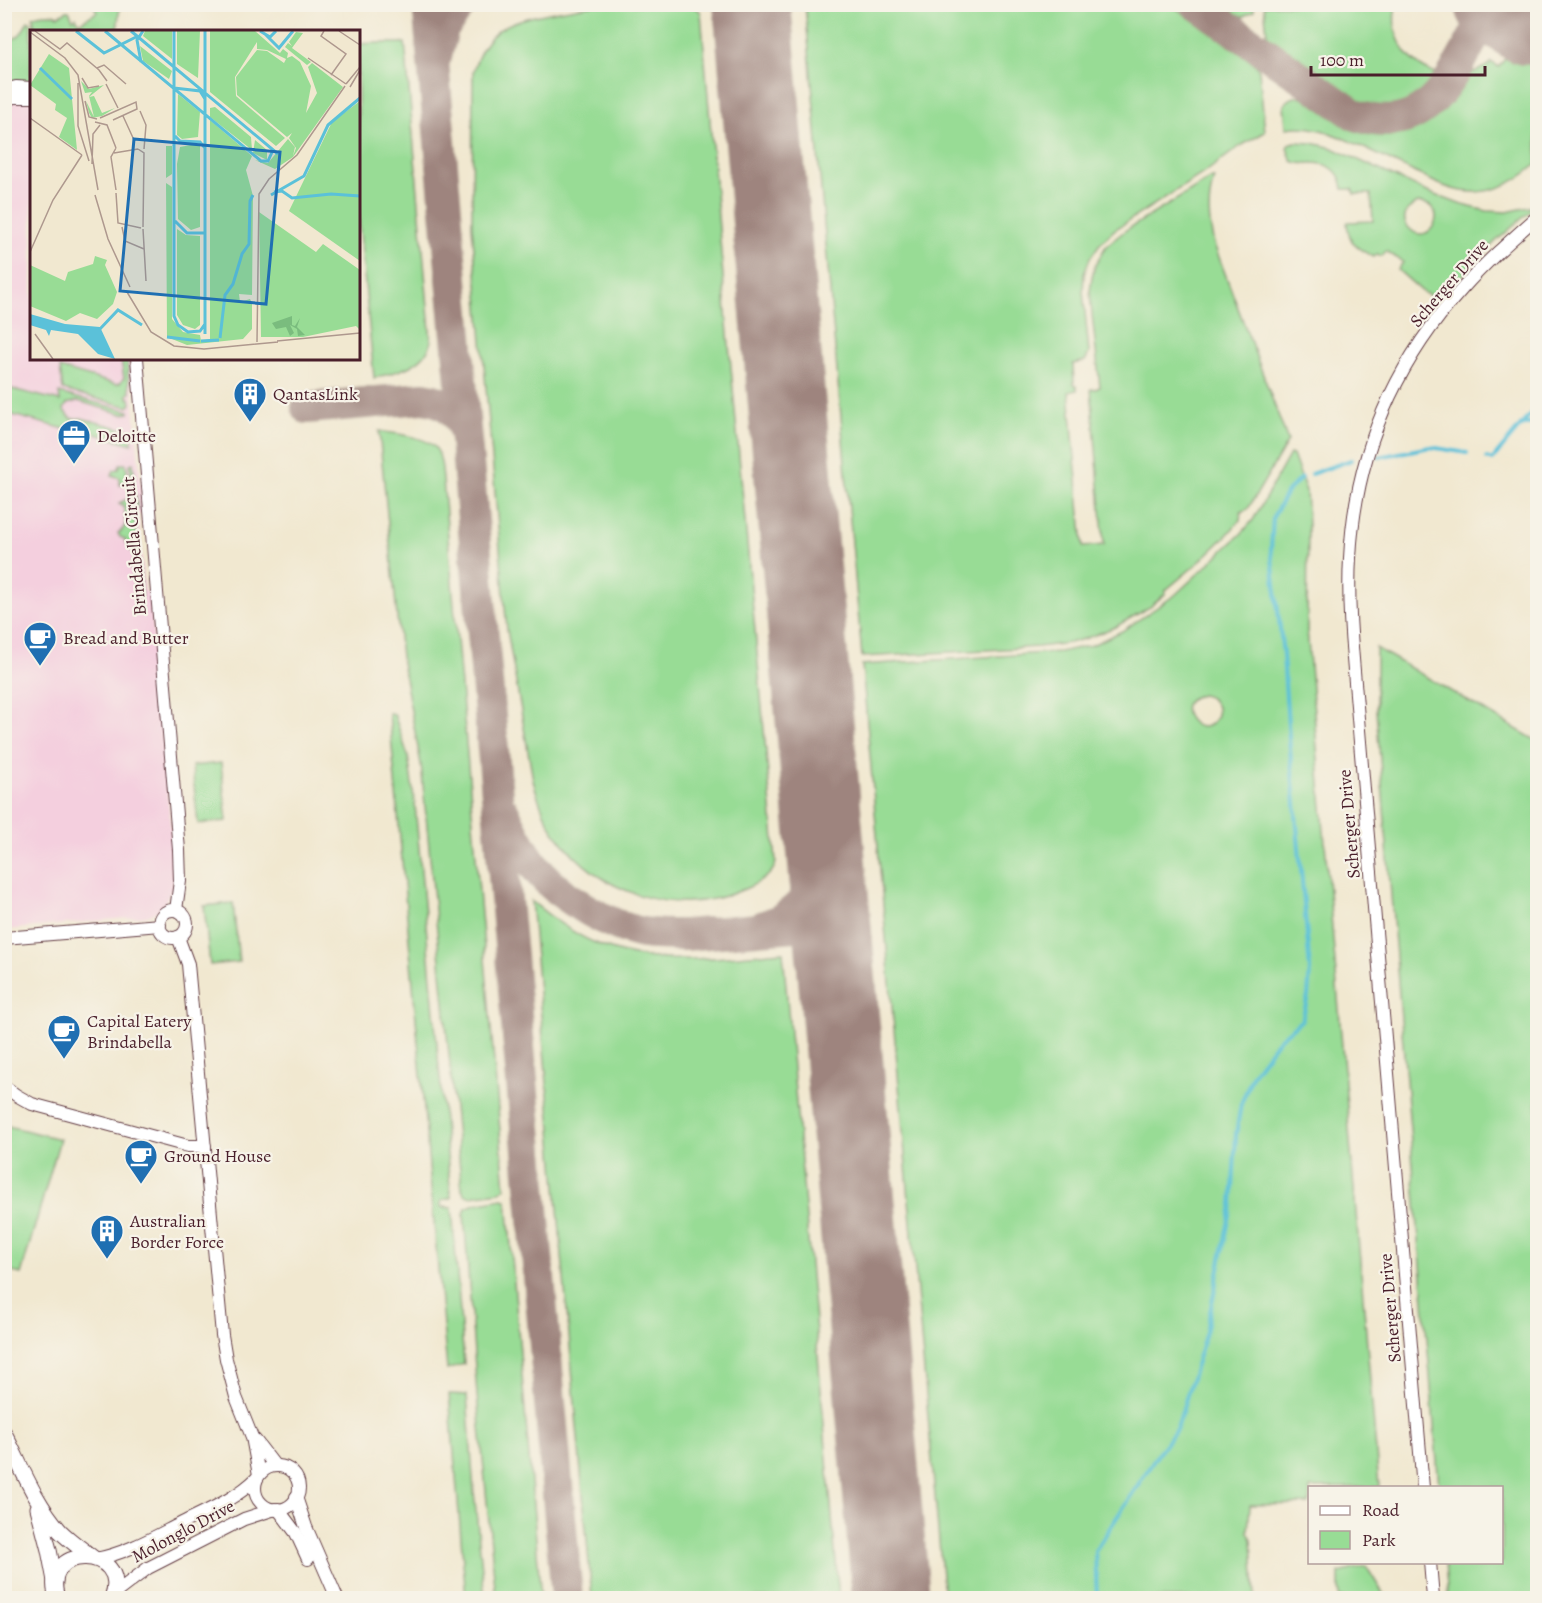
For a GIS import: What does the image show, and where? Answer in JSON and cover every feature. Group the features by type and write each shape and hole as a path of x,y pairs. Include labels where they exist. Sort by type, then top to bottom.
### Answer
{"main road":[{"path":"4,1433 33,1491 59,1529 106,1566 113,1576 113,1597"},
{"path":"33,1491 50,1550 57,1599"},
{"path":"55,1581 60,1569 69,1561 81,1557 95,1559"}],"street":[{"path":"4,90 16,87 30,88"},
{"path":"4,100 30,97"},
{"name":"Scherger Drive","path":"1423,1486 1351,634 1349,580 1351,539 1368,450 1396,384 1430,330 1470,281 1538,216"},
{"name":"Brindabella Circuit","path":"137,360 179,850 180,881 176,910"},
{"path":"176,910 181,911 188,925 178,937 167,936 161,931 160,925 161,916 165,912 176,910"},
{"path":"4,938 160,925"},
{"path":"178,937 188,964 226,1359 252,1437 258,1477 255,1485 258,1498 262,1504 276,1509 287,1507 296,1497 299,1486 296,1477 287,1468 275,1466 258,1477"},
{"path":"4,1086 32,1104 188,1146 205,1146"},
{"path":"252,1437 275,1466"},
{"name":"Molonglo Drive","path":"95,1559 122,1552 231,1498 249,1487 258,1477"},
{"path":"296,1497 306,1527 337,1599"},
{"path":"276,1509 296,1533 309,1559"},
{"name":"Molonglo Drive","path":"113,1597 148,1568 244,1519 276,1509"},
{"path":"1430,1564 1433,1599"}],"shaded area":[{"path":"30,100 30,360 130,360 143,512 138,515 145,591 150,593 175,874 172,889 164,904 148,916 5,930 4,102"}],"green space":[{"path":"120,5 117,30 35,30 33,17 36,15 57,14 57,16 69,11 73,19 76,17 79,23 97,12 94,6"},
{"path":"595,5 690,5 701,13 776,862 769,875 751,886 720,897 694,902 667,901 642,896 617,886 595,873 574,855 556,834 542,808 533,780 507,630 472,226 473,72 484,46 500,29 534,16"},
{"path":"805,5 1171,5 1254,62 1259,70 1265,132 1114,230 1090,258 1084,274 1083,291 1089,353 1085,361 1073,364 1074,385 1077,386 1077,390 1069,392 1083,547 1104,545 1091,389 1100,387 1090,291 1095,265 1106,246 1126,230 1212,178 1214,178 1209,211 1214,244 1288,441 1248,509 1241,512 1240,520 1228,534 1150,607 1115,627 1069,643 1038,647 862,657"},
{"path":"1213,5 1253,5 1254,11 1235,19"},
{"path":"1264,5 1396,5 1395,27 1402,47 1417,63 1436,74 1423,96 1414,104 1392,111 1368,109 1356,104 1268,42"},
{"path":"1537,14 1537,164 1510,183 1479,192 1451,189 1330,133 1314,128 1286,128 1284,105 1290,99 1298,96 1304,97 1346,126 1370,135 1395,135 1419,128 1443,110 1467,76 1491,62 1499,67"},
{"path":"28,21 31,23 30,82 18,81 5,85 5,40 14,39"},
{"path":"405,43 431,342 423,357 416,363 400,371 374,378 360,232 360,44"},
{"path":"1312,143 1333,148 1425,191 1462,205 1487,211 1507,212 1534,208 1494,243 1445,293 1432,296 1424,293 1398,270 1403,262 1386,251 1382,256 1377,254 1374,257 1354,245 1347,223 1373,221 1371,194 1354,194 1353,189 1343,189 1337,173 1329,167 1318,163 1292,161 1287,148 1289,144","holes":["1418,203 1428,205 1434,210 1435,224 1431,230 1418,234 1407,225 1406,214"]},
{"path":"121,360 127,360 130,393 128,398 131,404 128,407 63,390 60,368 115,384 120,383 124,378"},
{"path":"4,387 60,401 59,393 129,411 129,413 122,414 78,401 67,404 64,409 72,419 81,418 131,431 132,444 92,433 87,435 5,413"},
{"path":"379,431 411,436 433,445 440,456 442,468 505,1188 500,1192 470,1196 465,1195 462,1190 421,764 401,657"},
{"path":"1290,454 1293,455 1306,491 1307,629 1379,1486 1308,1486 1308,1504 1250,1505 1248,1532 1252,1539 1255,1598 944,1598 862,665 1060,652 1092,645 1122,631 1175,595 1253,520","holes":["1202,695 1213,701 1217,707 1217,715 1208,726 1201,727 1189,719 1186,705 1191,699"]},
{"path":"133,463 135,478 120,485 120,478 112,475 114,470 119,469 120,464 126,464 128,478 131,476 130,464"},
{"path":"136,495 137,508 134,509 134,501 130,503 131,513 134,511 138,550 131,551 130,544 126,544 125,539 118,533 124,528 126,522 124,506 119,503"},
{"path":"139,560 142,597 135,595 132,563"},
{"path":"1376,648 1537,741 1537,1598 1448,1598 1445,1564 1503,1564 1503,1486 1439,1486 1376,710"},
{"path":"389,713 394,714 408,756 415,805 451,1198 441,1201 441,1207 452,1208 464,1364 447,1370"},
{"path":"221,763 227,821 198,824 192,766"},
{"path":"531,901 585,938 616,951 639,956 686,959 783,952 839,1598 592,1598"},
{"path":"233,903 239,962 210,965 204,906"},
{"path":"4,1125 60,1139 21,1274 5,1270"},
{"path":"507,1200 541,1598 496,1598 477,1395 464,1214 466,1208 475,1204"},
{"path":"449,1394 467,1395 485,1598 466,1598"},
{"path":"1366,1566 1386,1598 1339,1598 1339,1573"}],"waterway":[{"path":"1487,458 1492,460 1538,405"},
{"path":"1521,426 1538,421"},
{"path":"1379,457 1430,447 1467,453"},
{"path":"1311,474 1351,460"},
{"path":"1097,1598 1095,1551 1177,1428 1206,1332 1232,1205 1236,1134 1241,1104 1253,1074 1279,1039 1302,1020 1308,996 1310,969 1283,655 1271,549 1273,517 1287,492 1301,478"}],"taxiway":[{"path":"428,4 567,1598"},
{"path":"436,56 443,29 461,4"},
{"path":"740,4 755,32"},
{"path":"1196,4 1355,115 1379,120 1399,119 1416,113 1444,88 1476,33 1479,24 1476,4"},
{"path":"307,408 431,399 450,408 465,432"},
{"path":"504,812 526,854 552,885 589,911 631,930 648,934 685,935 832,923"},
{"path":"764,926 790,914 808,894 820,870 825,842"}],"runway":[{"path":"752,4 891,1598"},
{"path":"1494,4 1526,26"}],"place":[{"name":"QantasLink","path":"250,423"},
{"name":"Deloitte","path":"74,465"},
{"name":"Bread and Butter","path":"40,667"},
{"name":"Capital Eatery Brindabella","path":"64,1060"},
{"name":"Ground House","path":"141,1185"},
{"name":"Australian Border Force","path":"107,1260"}]}
